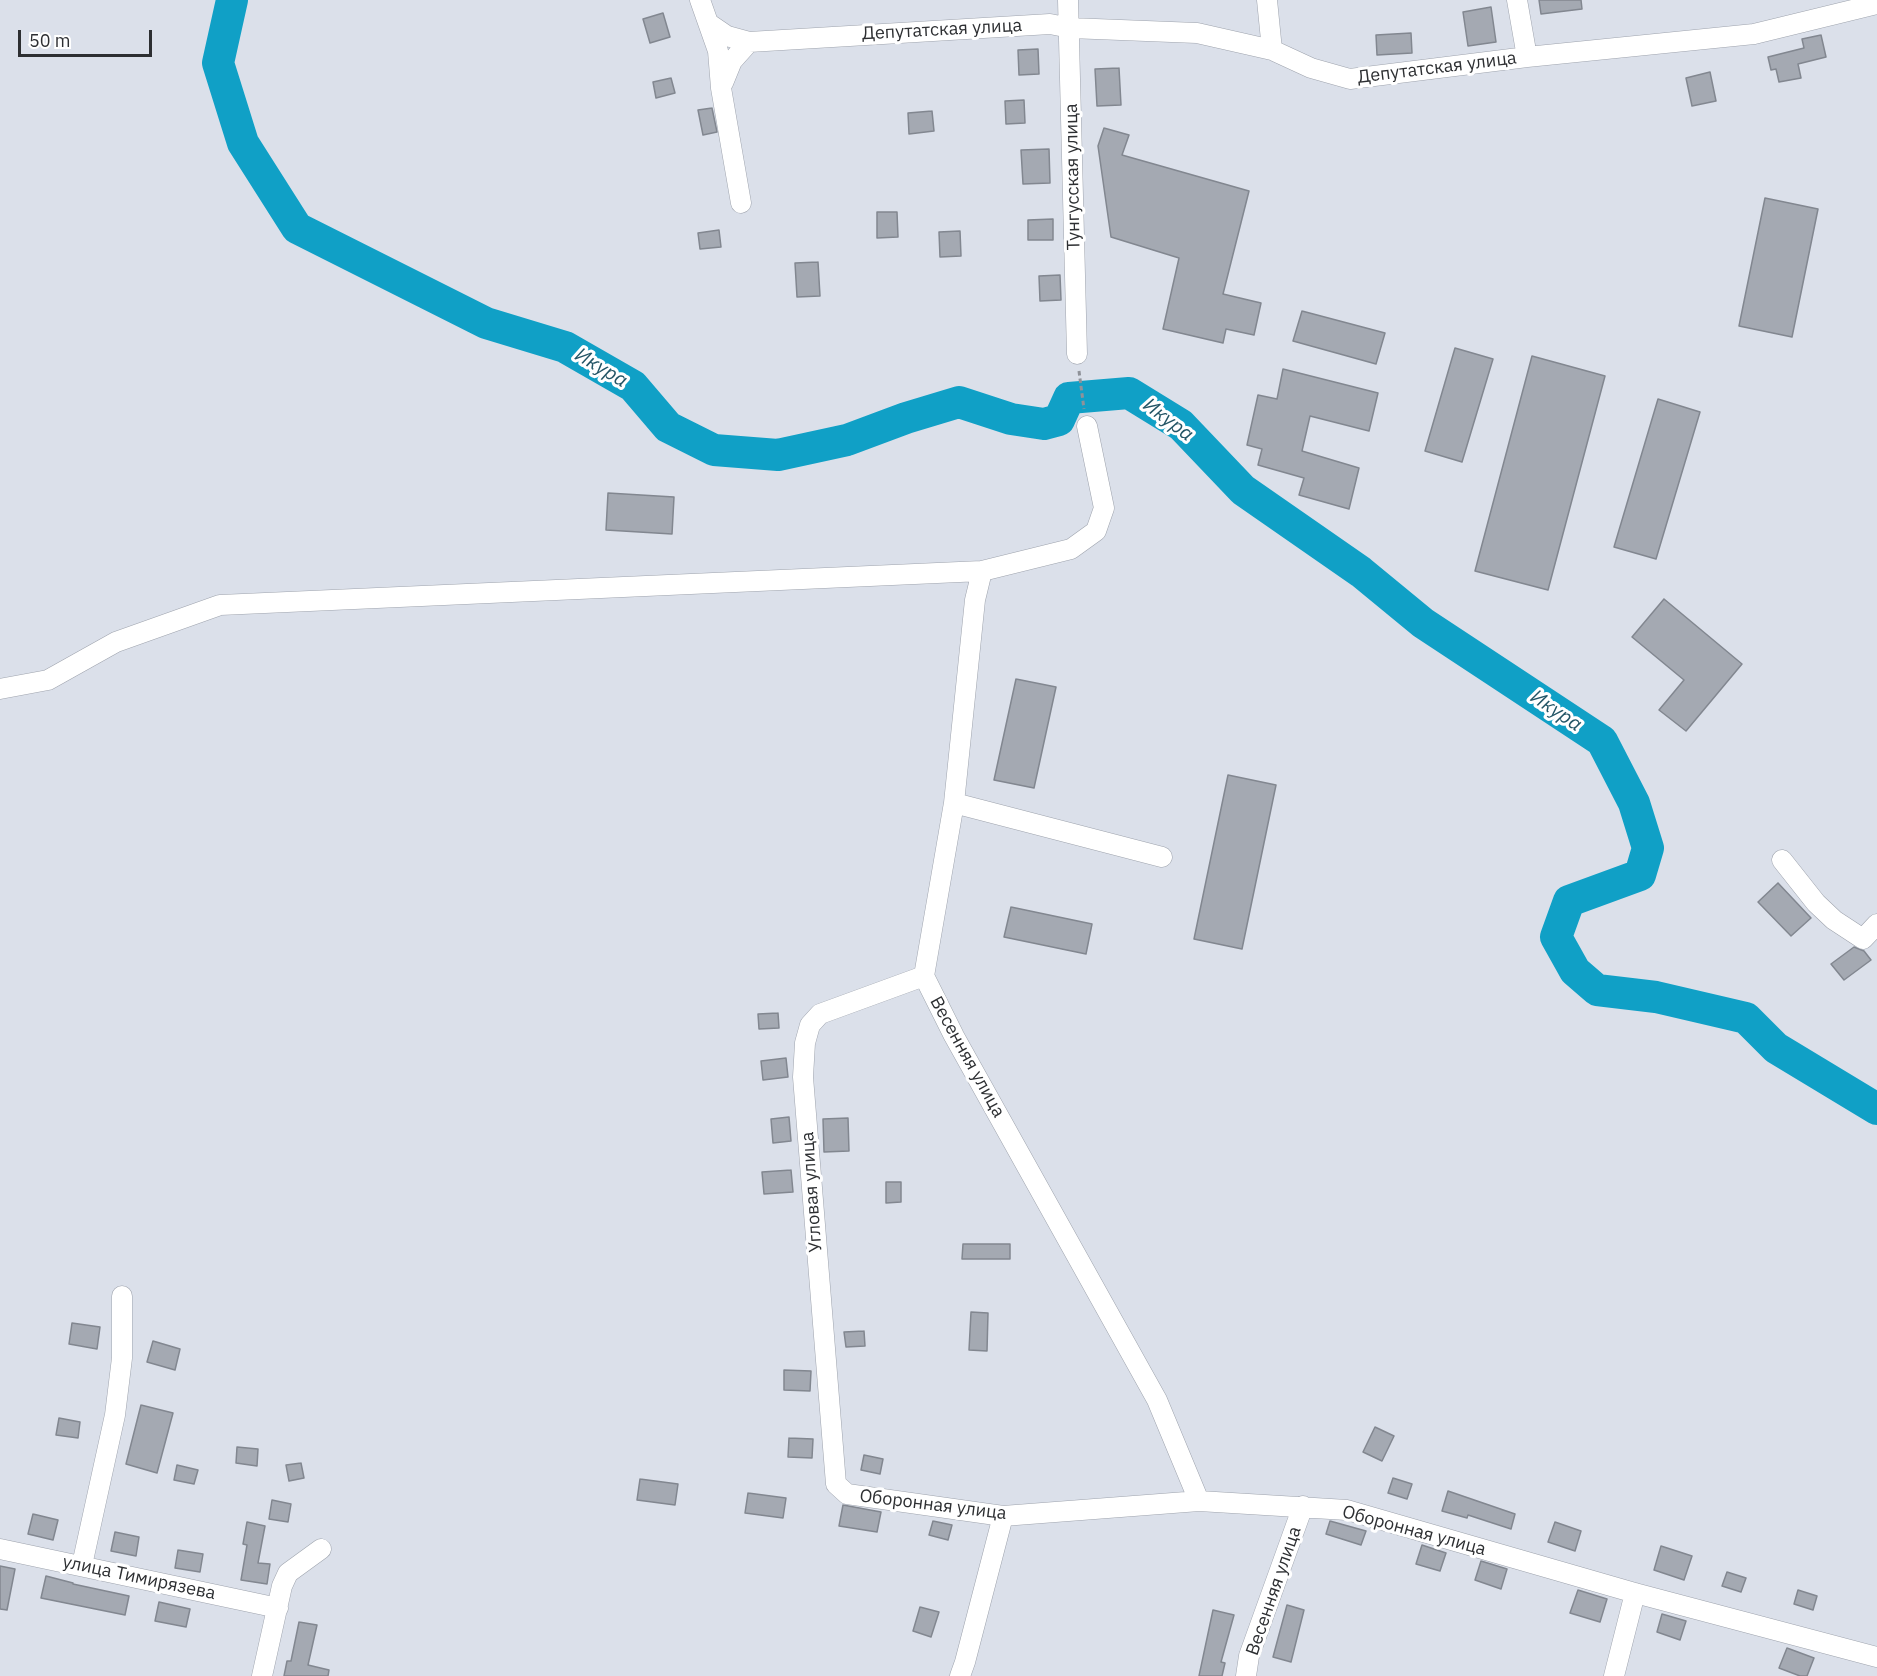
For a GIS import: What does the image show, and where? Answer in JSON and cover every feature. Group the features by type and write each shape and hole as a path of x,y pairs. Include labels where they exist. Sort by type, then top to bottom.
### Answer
{"street":[{"path":"700,0 718,51 721,88 741,203"},
{"name":"Тунгусская улица","path":"1068,0 1077,354"},
{"path":"1267,0 1272,50"},
{"path":"1517,0 1527,57"},
{"name":"Депутатская улица","path":"748,42 1050,24 1070,28 1197,33 1272,50 1311,68 1350,79 1527,57 1754,34 1877,4"},
{"path":"708,23 727,36 748,42 732,61 721,88"},
{"path":"0,689 48,680 116,642 220,605 981,571 1071,549 1096,531 1104,508 1087,426"},
{"name":"Весенняя улица","path":"981,571 975,600 954,803 924,976 954,1036 1157,1400 1199,1501"},
{"path":"954,803 1162,856"},
{"path":"1782,860 1816,903 1834,920 1863,939 1877,924"},
{"name":"Угловая улица","path":"836,1484 803,1077 805,1043 810,1025 820,1014 924,976"},
{"path":"82,1565 115,1415 122,1358 122,1296"},
{"name":"Оборонная улица","path":"836,1484 847,1494 1003,1516 1199,1501 1347,1510 1635,1593 1877,1657"},
{"name":"Весенняя улица","path":"1246,1676 1250,1656 1303,1506"},
{"path":"960,1676 1003,1516"},
{"name":"улица Тимирязева","path":"0,1549 278,1608"},
{"path":"262,1676 282,1586 288,1573 321,1549"},
{"path":"1614,1676 1635,1593"}],"path":[{"path":"1077,354 1087,426"}],"building":[{"path":"1539,0 1581,0 1582,9 1541,14"},
{"path":"1491,7 1496,42 1468,46 1463,12"},
{"path":"663,13 670,37 650,43 643,19"},
{"path":"1411,33 1412,53 1377,55 1376,35"},
{"path":"1821,35 1826,57 1798,64 1801,78 1779,82 1776,69 1771,70 1768,57 1804,48 1802,39"},
{"path":"1038,49 1039,74 1019,75 1018,50"},
{"path":"1119,68 1121,105 1097,106 1095,69"},
{"path":"1710,72 1716,101 1692,106 1686,78"},
{"path":"671,78 675,93 656,98 653,82"},
{"path":"1024,100 1025,123 1006,124 1005,101"},
{"path":"712,108 717,132 703,135 698,110"},
{"path":"932,111 934,131 909,134 908,113"},
{"path":"1104,128 1129,135 1122,155 1249,191 1223,294 1261,303 1254,335 1226,329 1223,343 1163,329 1179,258 1111,237 1098,146"},
{"path":"1049,149 1050,183 1023,184 1021,150"},
{"path":"1765,198 1818,209 1792,337 1739,326"},
{"path":"877,212 897,212 898,237 877,238"},
{"path":"1053,219 1053,240 1028,240 1028,220"},
{"path":"719,230 721,247 700,249 698,233"},
{"path":"960,231 961,256 940,257 939,232"},
{"path":"818,262 820,296 797,297 795,263"},
{"path":"1060,275 1061,300 1040,301 1039,276"},
{"path":"1302,311 1385,333 1376,364 1293,341"},
{"path":"1455,348 1493,359 1462,462 1425,451"},
{"path":"1532,356 1605,376 1548,590 1475,571"},
{"path":"1283,369 1378,393 1369,431 1310,416 1302,451 1359,468 1349,509 1299,495 1304,478 1258,465 1262,449 1247,445 1258,395 1277,399"},
{"path":"1658,399 1700,412 1656,559 1614,547"},
{"path":"608,493 674,497 672,534 606,530"},
{"path":"1664,599 1742,664 1686,731 1659,710 1684,680 1632,637"},
{"path":"1016,679 1056,687 1034,788 994,780"},
{"path":"1228,775 1276,785 1242,949 1194,939"},
{"path":"1778,883 1811,918 1791,936 1758,902"},
{"path":"1011,907 1092,924 1086,954 1004,937"},
{"path":"1854,947 1864,951 1871,960 1844,980 1831,964"},
{"path":"778,1013 779,1028 759,1029 758,1014"},
{"path":"786,1058 788,1077 763,1080 761,1061"},
{"path":"789,1117 791,1141 773,1143 771,1119"},
{"path":"848,1118 849,1151 824,1152 823,1119"},
{"path":"791,1170 793,1192 764,1194 762,1172"},
{"path":"886,1182 901,1182 901,1202 886,1203"},
{"path":"963,1244 1010,1244 1010,1259 962,1259"},
{"path":"971,1312 988,1313 987,1351 969,1350"},
{"path":"72,1323 100,1327 97,1349 69,1344"},
{"path":"864,1331 865,1346 846,1347 844,1332"},
{"path":"153,1341 180,1349 175,1370 147,1362"},
{"path":"784,1370 811,1371 810,1391 784,1390"},
{"path":"141,1405 173,1413 157,1473 126,1464"},
{"path":"59,1418 80,1422 78,1438 56,1435"},
{"path":"1375,1427 1394,1436 1382,1461 1363,1452"},
{"path":"789,1438 813,1439 812,1458 788,1457"},
{"path":"237,1447 258,1449 257,1466 236,1463"},
{"path":"864,1455 883,1459 880,1474 861,1470"},
{"path":"301,1463 304,1478 289,1481 286,1465"},
{"path":"177,1465 198,1470 194,1484 174,1480"},
{"path":"1393,1478 1412,1484 1407,1499 1388,1493"},
{"path":"640,1479 678,1484 675,1505 637,1500"},
{"path":"1448,1491 1515,1514 1511,1529 1468,1515 1467,1518 1442,1511"},
{"path":"748,1493 786,1498 783,1518 745,1513"},
{"path":"272,1500 291,1504 288,1522 269,1519"},
{"path":"843,1505 881,1512 877,1532 839,1526"},
{"path":"33,1514 58,1520 53,1540 28,1534"},
{"path":"933,1521 952,1525 948,1540 929,1535"},
{"path":"1330,1521 1366,1531 1361,1545 1326,1534"},
{"path":"247,1522 265,1526 258,1563 270,1564 267,1584 241,1580 247,1545 243,1544"},
{"path":"1555,1522 1581,1531 1575,1551 1548,1542"},
{"path":"115,1532 139,1537 136,1556 111,1551"},
{"path":"1422,1545 1446,1553 1440,1571 1416,1564"},
{"path":"1661,1546 1692,1556 1684,1580 1654,1570"},
{"path":"178,1550 203,1554 200,1572 175,1568"},
{"path":"1481,1561 1507,1569 1501,1589 1475,1580"},
{"path":"0,1566 15,1569 7,1610 0,1609"},
{"path":"1727,1572 1746,1578 1741,1592 1722,1586"},
{"path":"46,1576 129,1596 125,1615 41,1598"},
{"path":"1578,1590 1607,1599 1600,1622 1570,1613"},
{"path":"1798,1590 1817,1596 1813,1610 1794,1604"},
{"path":"159,1602 190,1609 186,1627 155,1621"},
{"path":"1287,1605 1304,1610 1291,1662 1273,1657"},
{"path":"920,1607 939,1612 931,1637 913,1631"},
{"path":"1213,1610 1234,1615 1221,1662 1225,1663 1222,1676 1199,1676"},
{"path":"1662,1614 1686,1621 1680,1640 1657,1632"},
{"path":"299,1622 317,1625 308,1665 329,1670 328,1676 284,1676 287,1661 291,1661"},
{"path":"1787,1648 1814,1658 1807,1676 1800,1676 1779,1668"}],"waterway":[{"name":"Икура","path":"232,0 218,63 243,143 297,228 486,323 565,347 633,386 668,427 714,450 778,455 847,440 906,418 959,402 1011,419 1044,424 1059,420 1069,398 1129,393 1181,425 1243,490 1361,572 1423,623 1602,741 1634,803 1648,848 1640,875 1569,901 1556,937 1575,971 1597,990 1656,997 1746,1018 1776,1048 1877,1109"}]}
